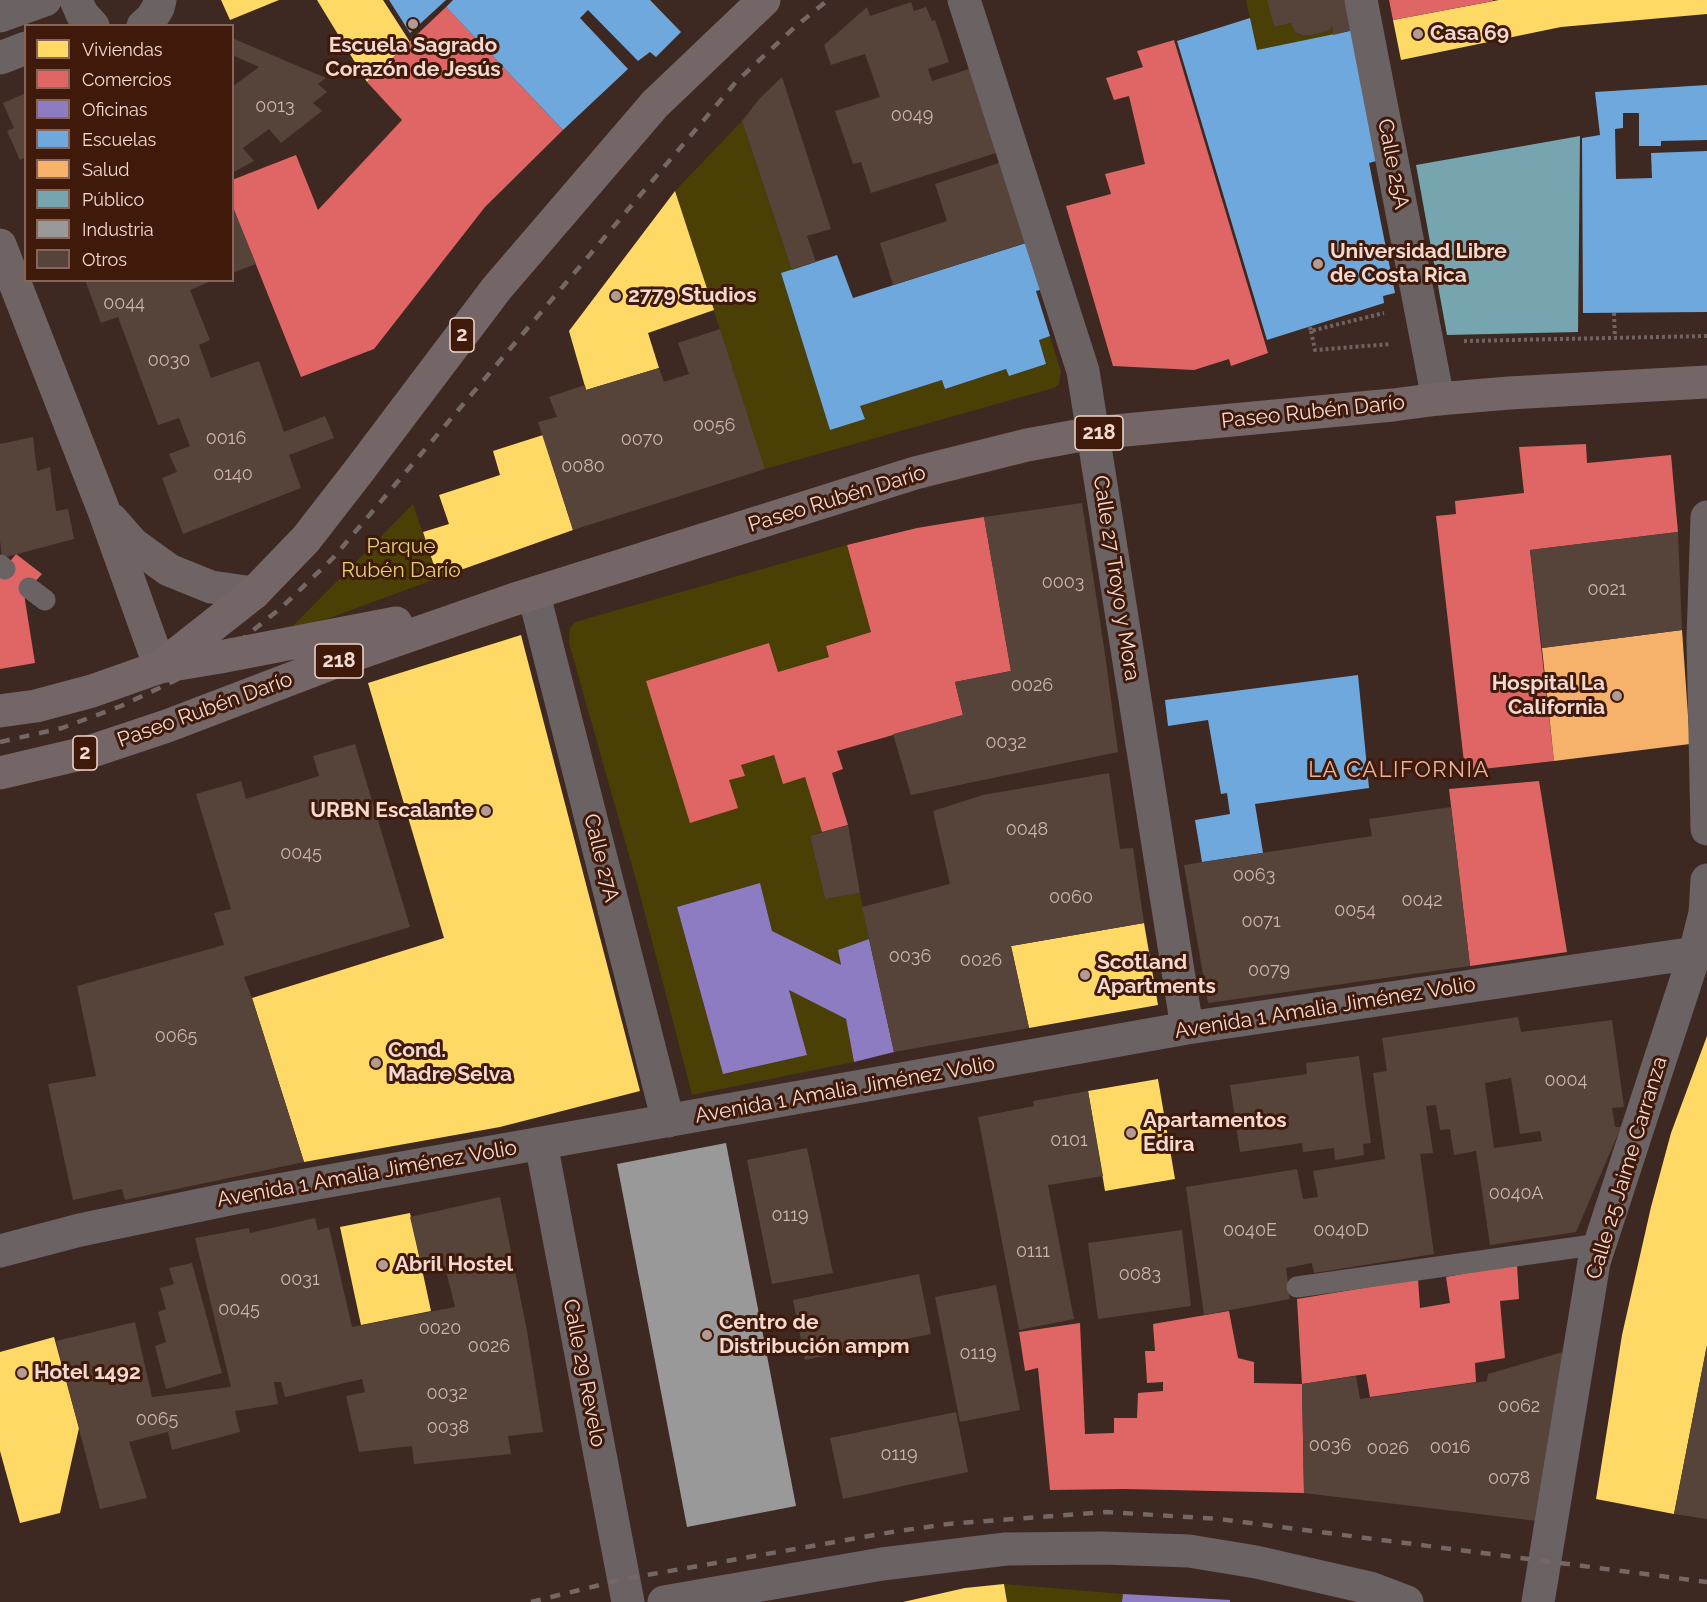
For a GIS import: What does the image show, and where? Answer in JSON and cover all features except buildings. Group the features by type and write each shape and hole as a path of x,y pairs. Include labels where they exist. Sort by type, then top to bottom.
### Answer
{"highway":[{"name":"2","path":"0,711 36,706 92,691 160,667 254,593 306,539 497,288 647,112 764,0"},
{"name":"Paseo Rubén Darío","path":"0,772 89,752 167,726 348,657 523,598 915,473 1027,445 1094,433 1438,399 1707,382"},
{"path":"160,667 523,598"}],"street":[{"path":"0,16 45,0"},
{"path":"145,24 158,8 160,0"},
{"name":"Calle 27 Troyo y Mora","path":"964,0 1083,371 1188,1028"},
{"name":"Calle 25A","path":"1361,0 1438,399"},
{"path":"0,58 24,49"},
{"path":"0,244 104,511 160,667"},
{"path":"104,511 133,544 169,570 210,587 254,593"},
{"path":"1707,517 1703,639 1707,829"},
{"name":"Calle 27A","path":"523,598 668,1121"},
{"name":"Calle 25 Jaime Carranza","path":"1538,1602 1594,1262 1695,953 1705,913 1707,880"},
{"name":"Avenida 1 Amalia Jiménez Volio","path":"0,1251 80,1230 239,1197 1188,1028 1695,953"},
{"name":"Calle 29 Revelo","path":"541,1143 628,1602"},
{"path":"664,1602 882,1564 1006,1549 1103,1548 1188,1551 1256,1562 1370,1588 1407,1602"}],"lane":[{"path":"1297,1287 1600,1244"}],"path":[{"path":"1391,311 1310,329 1315,350 1427,341 1707,336"},
{"path":"1614,313 1616,337"}],"green space":[{"path":"1246,0 1267,0 1274,27 1291,23 1295,32 1312,35 1330,30 1332,25 1333,35 1257,50"},
{"path":"742,121 792,270 781,273 830,430 864,419 860,406 942,380 945,389 1006,369 1009,376 1046,364 1039,340 1050,336 1061,372 1059,384 1054,388 765,469 675,191"},
{"name":"Parque Rubén Darío","path":"413,504 438,578 284,635"},
{"path":"847,545 871,632 826,646 829,657 778,672 769,643 646,681 737,808 729,780 744,776 741,765 774,755 783,783 805,777 822,832 810,836 825,899 860,893 869,939 838,950 841,965 772,931 760,883 677,907 723,1074 806,1055 789,990 846,1019 854,1062 692,1095 638,887 569,643 570,628 575,622"},
{"path":"1004,1584 1123,1594 1122,1602 1007,1602"}],"railway":[{"path":"0,742 62,728 121,706 172,682 220,657 282,607 333,558 736,82 796,26 828,0"},
{"path":"531,1602 624,1579 892,1532 948,1524 1107,1512 1219,1519 1707,1582"}],"place":[{"name":"Escuela Sagrado Corazón de Jesús","path":"413,24"},
{"name":"Casa 69","path":"1418,34"},
{"name":"Universidad Libre de Costa Rica","path":"1318,264"},
{"name":"2779 Studios","path":"616,296"},
{"name":"Hospital La California","path":"1617,696"},
{"name":"URBN Escalante","path":"486,811"},
{"name":"Scotland Apartments","path":"1085,975"},
{"name":"Cond. Madre Selva","path":"376,1063"},
{"name":"Apartamentos Edira","path":"1131,1133"},
{"name":"Abril Hostel","path":"383,1265"},
{"name":"Centro de Distribución ampm","path":"707,1335"},
{"name":"Hotel 1492","path":"22,1373"}],"district":[{"name":"LA CALIFORNIA","path":"1399,770"}]}
